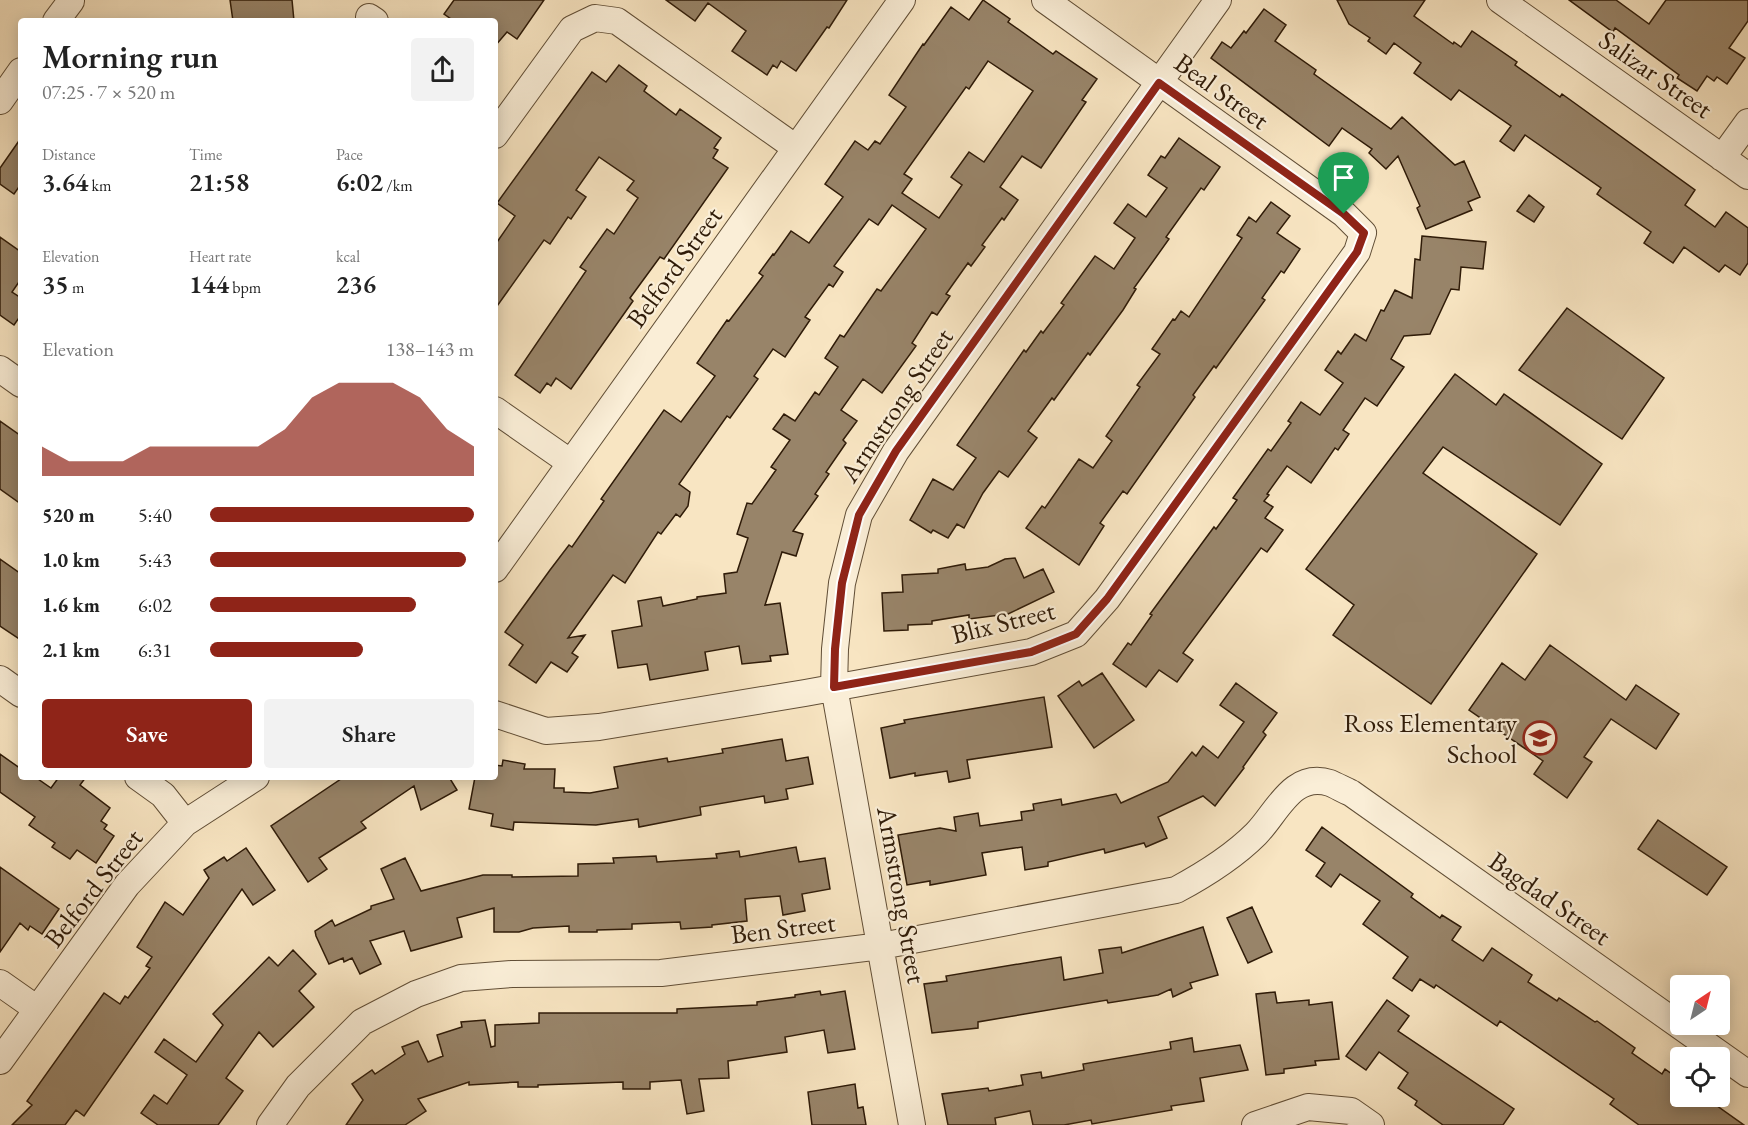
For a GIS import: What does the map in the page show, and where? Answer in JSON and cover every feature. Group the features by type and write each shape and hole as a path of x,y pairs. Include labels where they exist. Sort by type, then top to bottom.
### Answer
{"street":[{"name":"Belford Street","path":"498,565 902,0"},
{"name":"Beal Street","path":"1045,0 1344,214 1364,233"},
{"name":"Armstrong Street","path":"912,1125 834,687 835,649 842,583 859,515 896,451 1218,0"},
{"name":"Salizar Street","path":"1516,5 1748,176"},
{"path":"500,118 572,28 595,18 606,19 617,21 796,148"},
{"path":"0,100 15,70"},
{"path":"1722,158 1748,122"},
{"name":"Blix Street","path":"498,715 546,731 599,727 1031,652 1076,634 1107,599 1357,252 1364,233"},
{"path":"0,369 18,382"},
{"path":"498,412 571,463"},
{"path":"0,680 18,692"},
{"path":"142,780 163,795 185,823"},
{"name":"Belford Street","path":"0,1061 127,885 185,823 251,780"},
{"name":"Ben Street","path":"270,1125 298,1086 362,1022 416,994 461,978 512,974 661,973 881,946 1176,890 1204,874 1256,834 1280,802 1296,787 1313,782"},
{"name":"Bagdad Street","path":"1313,782 1329,783 1351,793 1748,1074"},
{"path":"0,983 37,1009"},
{"path":"1255,1125 1308,1107 1351,1111 1371,1125"}],"building":[{"path":"230,0 292,0 294,18 233,18"},
{"path":"454,0 544,0 517,39 507,32 498,42 498,18 450,18 444,14"},
{"path":"666,0 847,0 796,71 781,61 777,68 773,65 767,75 732,51 746,31 708,3 695,21"},
{"path":"983,0 1010,19 1008,22 1053,54 1056,51 1097,79 1082,100 1086,102 1041,168 1022,156 1000,187 1018,200 982,245 985,247 971,266 968,263 946,294 950,296 937,315 932,312 912,343 916,346 882,393 863,379 841,410 857,421 843,440 846,443 826,472 829,474 815,494 818,496 793,531 803,534 796,556 782,552 765,605 780,603 788,654 770,656 771,661 742,664 739,646 705,652 708,670 650,680 647,664 618,668 612,631 642,626 638,601 661,597 663,606 697,599 697,597 726,593 724,574 737,572 748,538 737,534 747,503 752,504 776,470 771,467 790,440 773,429 784,414 795,421 815,392 819,395 838,367 825,358 840,335 844,337 877,289 881,291 926,229 892,205 878,225 869,219 834,266 843,272 833,287 829,284 805,317 810,320 785,357 773,349 754,376 758,379 730,418 727,416 679,484 690,492 688,506 680,517 676,514 661,534 658,532 625,583 613,575 568,638 585,635 572,653 578,657 567,672 551,662 536,683 509,665 523,645 505,632 569,545 572,547 604,501 601,499 664,410 681,422 715,376 697,363 727,320 729,321 763,276 759,273 791,231 809,243 843,197 825,184 855,141 868,150 875,141 880,144 906,107 889,95 951,7 969,20","holes":["988,61 1033,91 984,162 969,152 951,177 962,185 939,218 902,193 912,179 904,174 966,87 969,89"]},
{"path":"1337,0 1425,0 1414,16 1453,44 1454,42 1461,47 1472,31 1517,62 1515,65 1560,97 1562,94 1695,190 1685,205 1715,227 1726,212 1748,228 1748,263 1740,275 1725,265 1719,272 1684,247 1673,263 1644,243 1651,232 1597,194 1601,188 1525,135 1514,151 1500,141 1511,126 1459,90 1451,100 1414,73 1421,63 1394,43 1386,54 1368,41 1370,38 1349,24"},
{"path":"1569,0 1616,0 1649,24 1666,0 1748,0 1748,21 1729,48 1745,58 1727,84 1717,77 1714,81 1707,76 1697,91 1677,78 1679,75 1615,28 1613,32"},
{"path":"1264,9 1286,25 1275,41 1316,70 1314,74 1391,129 1402,117 1455,165 1464,161 1480,197 1468,202 1472,210 1426,229 1417,208 1420,206 1398,156 1386,169 1369,153 1372,149 1342,128 1329,146 1211,58 1222,42 1231,48"},
{"path":"619,65 647,86 644,91 676,115 680,109 721,138 714,148 718,150 713,158 728,168 664,259 660,257 630,298 633,301 571,389 556,378 551,386 547,383 540,393 515,375 586,271 580,267 607,229 614,234 638,198 627,190 634,181 599,157 576,190 586,197 571,219 568,217 550,244 544,240 498,305 498,241 515,216 498,202 592,72 606,82"},
{"path":"1179,138 1220,167 1204,190 1201,188 1166,237 1169,239 1134,288 1136,289 1123,310 1090,355 1088,353 1028,431 1037,438 1008,477 999,471 983,493 964,528 957,524 948,538 933,530 931,533 910,520 933,479 953,490 976,458 957,445 1024,350 1026,352 1041,331 1043,333 1064,305 1061,303 1095,256 1114,269 1135,238 1114,223 1128,204 1146,217 1167,188 1148,175 1161,156 1165,158"},
{"path":"18,142 18,188 14,194 0,184 0,168"},
{"path":"1529,195 1544,207 1534,222 1517,211"},
{"path":"1271,202 1290,216 1277,233 1300,249 1284,273 1281,271 1262,298 1265,300 1216,368 1214,366 1193,395 1195,397 1127,494 1123,491 1100,523 1104,526 1079,565 1026,528 1042,506 1045,508 1079,459 1093,468 1112,441 1106,436 1140,387 1137,385 1160,354 1152,349 1181,311 1189,317 1242,238 1237,235 1249,217 1256,222"},
{"path":"1422,236 1486,242 1483,269 1461,267 1459,290 1451,289 1430,334 1404,336 1391,359 1404,367 1377,406 1365,398 1343,430 1349,434 1338,450 1335,448 1311,483 1287,466 1264,501 1273,507 1265,518 1283,530 1267,552 1261,548 1183,653 1193,660 1177,682 1159,670 1146,687 1113,664 1128,643 1131,645 1152,615 1150,614 1214,527 1216,529 1237,500 1233,498 1268,449 1271,451 1291,423 1288,421 1301,402 1320,415 1343,383 1325,370 1338,351 1341,354 1355,334 1366,341 1381,310 1384,311 1395,290 1412,298 1415,259 1420,260"},
{"path":"0,237 18,250 18,283 12,292 18,296 18,319 14,325 0,315"},
{"path":"1567,308 1664,378 1622,439 1519,370"},
{"path":"1455,374 1496,405 1504,394 1602,464 1560,525 1443,447 1423,473 1537,554 1431,704 1333,635 1354,605 1306,569"},
{"path":"0,421 18,434 18,502 0,489"},
{"path":"1015,558 1024,578 1043,569 1054,592 1008,614 969,619 969,615 932,621 932,624 908,625 908,630 884,631 882,593 903,592 902,575 938,573 938,569 965,564 966,570 988,567 1005,559"},
{"path":"0,559 18,572 18,638 0,626"},
{"path":"1550,645 1626,700 1636,685 1679,714 1656,749 1611,719 1584,757 1592,762 1567,798 1534,774 1543,761 1469,710 1502,663 1525,680"},
{"path":"1102,673 1134,720 1094,748 1058,696 1079,681 1082,686"},
{"path":"1236,683 1277,713 1263,732 1266,735 1244,768 1215,806 1203,796 1158,817 1167,838 1146,847 1144,843 1105,853 1104,849 1048,862 1048,866 1025,870 1022,847 982,853 986,875 930,885 930,881 907,885 898,835 940,828 956,831 954,817 978,813 980,826 1022,820 1021,812 1034,810 1033,804 1061,799 1062,805 1116,794 1121,803 1168,782 1192,752 1196,756 1203,746 1218,758 1244,722 1220,705"},
{"path":"1044,697 1052,747 967,760 970,778 949,782 947,771 915,776 915,773 890,778 881,728 905,723 904,720"},
{"path":"782,739 786,761 808,757 813,784 786,789 788,799 765,803 764,796 700,807 701,815 639,827 638,819 596,825 514,822 513,830 491,826 493,814 469,809 474,780 498,780 498,765 502,766 503,760 525,764 524,769 555,769 554,788 564,788 564,792 590,793 618,788 614,767 667,758 668,762 723,753 722,749"},
{"path":"0,754 18,767 18,780 39,780 51,788 57,780 84,780 80,785 110,808 101,821 107,825 104,829 114,836 96,863 77,850 70,859 52,847 55,843 29,825 35,817 0,792"},
{"path":"340,780 451,780 457,790 421,810 414,786 361,822 366,828 319,858 327,869 308,882 271,826"},
{"path":"1658,820 1727,867 1707,895 1638,849"},
{"path":"1322,827 1413,894 1411,897 1440,918 1442,915 1461,927 1452,940 1483,961 1492,948 1532,975 1528,982 1557,1001 1559,998 1595,1022 1597,1021 1635,1048 1632,1053 1662,1074 1665,1069 1670,1073 1670,1107 1719,1107 1744,1125 1639,1125 1610,1104 1614,1099 1500,1021 1497,1026 1436,985 1434,988 1420,979 1412,991 1393,978 1408,957 1363,924 1380,901 1340,874 1331,887 1316,876 1325,863 1306,850"},
{"path":"796,847 799,862 825,858 830,889 802,894 805,911 783,915 780,896 745,899 747,921 712,925 712,927 681,929 680,922 632,924 632,929 597,930 597,932 569,932 569,926 533,928 519,932 494,932 494,908 457,918 462,937 411,951 404,931 370,941 381,964 360,974 352,958 344,962 343,958 329,964 315,931 332,920 335,926 371,909 371,906 394,899 381,869 405,858 421,891 483,875 578,876 578,864 614,863 613,858 656,856 657,862 717,858 716,854 739,851 740,857"},
{"path":"246,848 275,890 253,905 242,889 84,1116 76,1110 65,1125 12,1125 32,1105 27,1101 104,993 120,1004 125,996 128,998 150,968 146,966 152,957 137,947 165,902 183,915 209,878 204,870 224,857 227,861"},
{"path":"0,867 59,909 42,934 30,926 28,930 20,923 0,952"},
{"path":"1252,907 1272,952 1248,963 1227,918"},
{"path":"1203,927 1218,975 1190,983 1192,988 1173,997 1171,989 1158,995 1108,1003 1107,1000 978,1022 978,1028 932,1033 924,984 947,981 946,976 1061,957 1064,980 1103,973 1099,950 1121,947 1122,953"},
{"path":"293,950 316,974 299,991 314,1007 273,1047 259,1032 226,1078 243,1091 218,1125 158,1125 141,1113 154,1095 167,1104 187,1075 155,1052 164,1039 196,1062 223,1025 213,1014 269,957 278,966"},
{"path":"820,991 821,995 845,991 855,1049 828,1053 824,1030 785,1037 787,1052 728,1061 729,1078 699,1079 704,1111 687,1114 681,1080 650,1082 650,1089 623,1089 623,1082 518,1087 518,1082 469,1085 469,1082 418,1099 426,1111 405,1125 346,1125 363,1100 352,1084 372,1070 375,1074 405,1054 402,1047 418,1041 428,1062 443,1056 437,1035 462,1027 461,1022 485,1020 491,1047 495,1046 495,1025 539,1023 539,1013 677,1013 677,1009 757,1005 757,1002"},
{"path":"1275,992 1277,1003 1309,1000 1309,1005 1332,1002 1339,1059 1315,1061 1316,1065 1284,1069 1284,1073 1266,1075 1256,994"},
{"path":"1387,1000 1409,1016 1398,1031 1514,1109 1503,1125 1443,1125 1415,1105 1417,1101 1398,1088 1408,1073 1379,1052 1366,1070 1346,1056"},
{"path":"1192,1038 1194,1052 1240,1045 1248,1070 1200,1078 1204,1101 1171,1106 1172,1110 1092,1124 1091,1120 1064,1125 1033,1125 1030,1111 995,1118 996,1125 948,1125 942,1094 988,1088 989,1091 1023,1085 1021,1075 1041,1072 1042,1078 1084,1070 1083,1064 1171,1049 1170,1042"},
{"path":"855,1084 858,1108 863,1107 866,1125 812,1125 808,1092"}],"place":[{"name":"Ross Elementary School","path":"1540,738"}],"route":[{"path":"1159,83 1344,214 1364,233 1357,252 1107,599 1076,634 1031,652 834,687 835,649 842,583 859,515 896,451 1159,83"}]}
